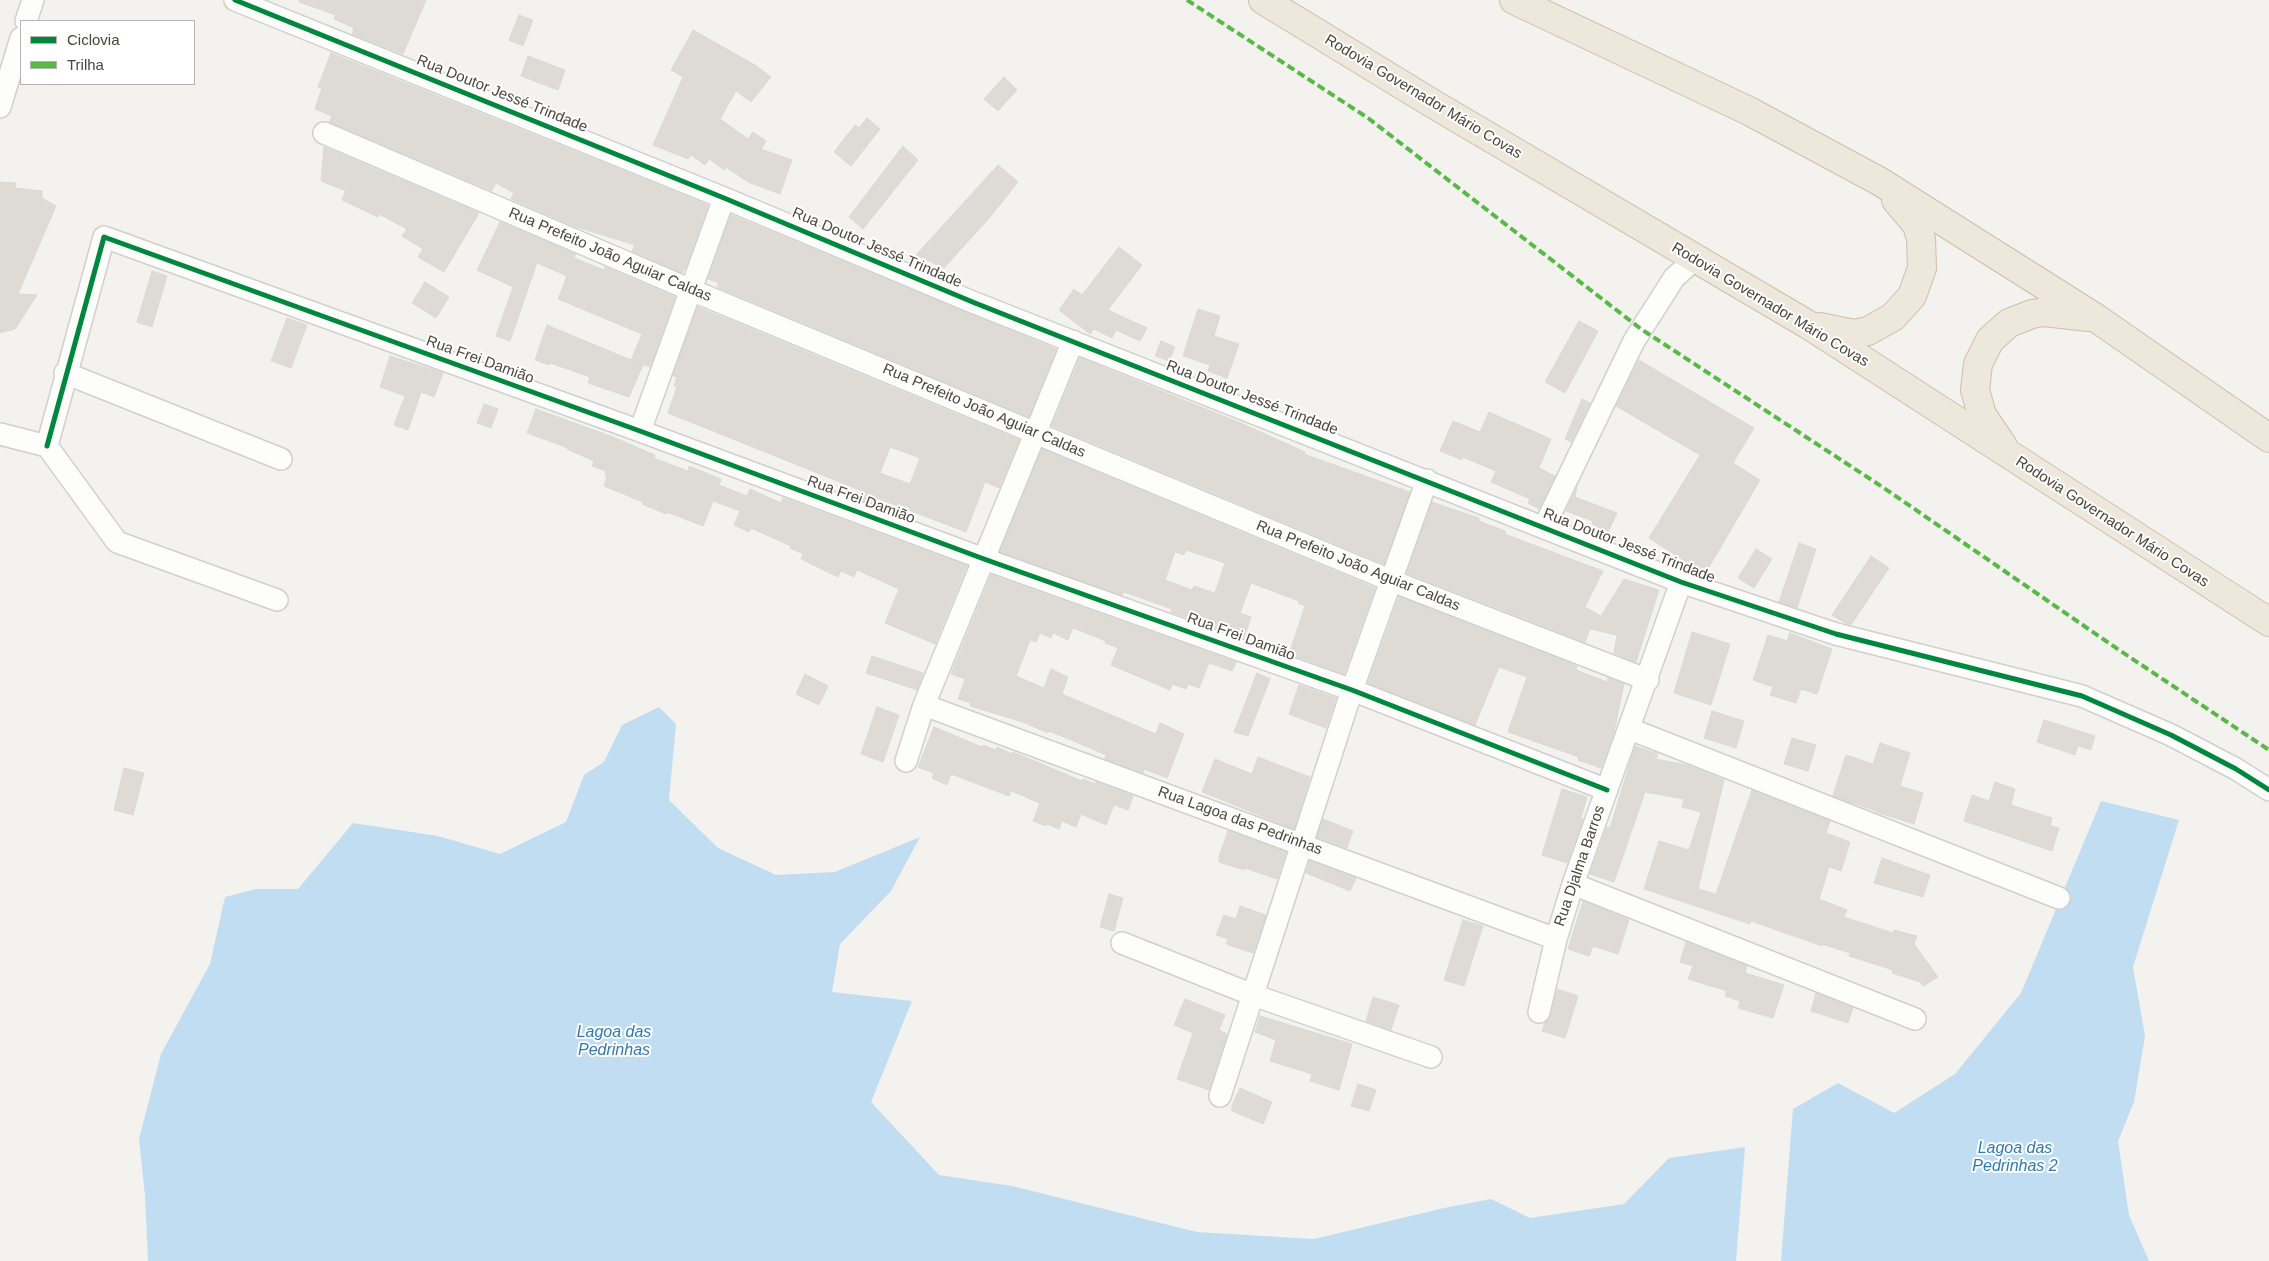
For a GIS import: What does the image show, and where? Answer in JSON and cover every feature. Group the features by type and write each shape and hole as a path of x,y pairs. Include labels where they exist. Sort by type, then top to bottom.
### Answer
{"highway":[{"name":"Rodovia Governador Mário Covas","path":"1263,0 1807,324 2269,622"},
{"path":"1514,0 1749,111 1879,181 2096,318 2269,438"},
{"path":"1807,324 1854,334 1868,331 1893,317 1912,296 1922,268 1921,239 1917,225 1879,181"},
{"path":"2010,456 1982,416 1978,403 1975,376 1986,346 1999,330 2009,323 2032,314 2044,312 2096,318"}],"street":[{"path":"26,20 33,0"},
{"name":"Rua Doutor Jessé Trindade","path":"235,0 285,9 724,198 975,303 1427,480 1681,582 1836,634 2082,696 2171,735 2236,769 2269,790"},
{"path":"0,107 20,41"},
{"name":"Rua Prefeito João Aguiar Caldas","path":"324,134 692,290 1392,581 1648,680"},
{"path":"640,431 724,198"},
{"name":"Rua Frei Damião","path":"66,373 104,237 640,431 984,559 1352,690 1607,790"},
{"path":"1544,527 1634,340 1674,278 1695,259"},
{"path":"906,761 924,705 1073,342"},
{"path":"47,446 66,373 281,459"},
{"path":"0,434 47,446 117,542 277,600"},
{"path":"1220,1096 1352,690 1427,480"},
{"name":"Rua Djalma Barros","path":"1539,1012 1556,938 1681,582"},
{"name":"Rua Lagoa das Pedrinhas","path":"924,705 1556,938"},
{"path":"1630,729 2059,898"},
{"path":"1574,884 1915,1019"},
{"path":"1122,943 1253,995 1431,1057"}],"water":[{"name":"Lagoa das Pedrinhas","path":"659,707 676,724 669,800 718,848 776,875 835,872 920,837 891,891 840,944 832,992 912,1001 871,1102 939,1175 1012,1186 1197,1232 1314,1239 1444,1208 1491,1199 1530,1218 1624,1204 1669,1158 1745,1147 1736,1261 148,1261 145,1196 139,1139 161,1054 210,964 225,897 256,889 298,889 353,823 438,836 500,854 566,822 584,775 604,762 622,725"},
{"name":"Lagoa das Pedrinhas 2","path":"2101,801 2179,820 2133,967 2145,1036 2134,1102 2118,1141 2129,1215 2149,1261 1781,1261 1793,1109 1838,1083 1894,1113 1955,1074 2021,993"}],"building":[{"path":"299,0 426,0 403,54 352,34 354,28 334,19 336,15 299,2"},
{"path":"519,15 533,20 523,46 509,40"},
{"path":"693,30 755,65 771,77 751,102 736,91 720,119 748,139 753,132 766,141 761,149 792,160 780,194 748,182 726,167 724,170 709,159 705,165 691,155 688,159 653,145 683,77 671,70"},
{"path":"331,53 708,205 685,269 682,273 632,251 635,245 573,226 511,199 514,193 496,183 492,191 329,122 332,116 315,109 322,88 318,87"},
{"path":"528,56 565,70 558,90 521,76"},
{"path":"1004,77 1017,90 998,111 984,99"},
{"path":"867,118 880,129 851,166 834,152 855,125 859,128"},
{"path":"903,146 918,160 863,229 849,217"},
{"path":"324,147 479,213 444,272 418,257 423,249 402,236 407,229 379,214 378,217 342,200 346,191 321,181"},
{"path":"998,165 1018,182 991,216 944,268 916,255"},
{"path":"0,182 16,183 15,188 42,191 42,198 56,206 18,294 37,295 15,329 0,333"},
{"path":"731,215 1056,349 1029,417 717,287 719,283 708,279"},
{"path":"500,222 576,254 574,258 604,270 605,267 675,297 650,367 631,360 642,334 558,299 567,276 537,263 510,341 496,336 513,287 477,270"},
{"path":"1119,247 1142,265 1108,310 1147,328 1140,341 1116,330 1112,338 1094,329 1090,334 1059,310 1074,289 1082,295"},
{"path":"152,271 167,276 152,327 137,322"},
{"path":"425,282 449,297 436,318 412,303"},
{"path":"698,307 1019,440 999,488 985,482 966,532 877,498 874,505 859,499 862,491 668,413 677,387 674,386 677,377 673,376","holes":["890,447 920,458 910,484 880,473"]},
{"path":"1198,309 1220,316 1214,336 1239,344 1227,378 1208,371 1210,365 1183,356"},
{"path":"287,318 307,325 291,368 271,361"},
{"path":"1579,321 1598,331 1565,393 1545,382"},
{"path":"547,325 643,365 629,397 588,383 590,377 550,363 549,365 535,360"},
{"path":"1161,341 1175,347 1169,361 1155,356"},
{"path":"390,356 443,373 434,397 421,392 408,430 394,425 405,396 380,387"},
{"path":"1080,358 1243,424 1305,452 1304,454 1410,492 1384,564 1052,426"},
{"path":"1639,360 1754,428 1733,463 1760,480 1705,574 1649,538 1700,455 1616,406"},
{"path":"1582,399 1590,403 1571,442 1565,439"},
{"path":"484,404 498,409 491,428 477,423"},
{"path":"536,409 613,437 655,455 654,458 688,471 689,466 721,479 719,485 747,496 750,489 781,503 783,498 967,566 935,644 885,623 899,589 857,570 854,577 841,571 838,577 801,559 803,554 790,548 791,546 751,528 749,532 734,525 740,511 713,501 703,526 667,512 666,514 604,486 607,476 605,475 606,471 592,466 594,461 568,448 527,433"},
{"path":"1489,412 1551,439 1539,468 1555,476 1539,509 1528,503 1530,499 1491,482 1496,471 1463,457 1462,460 1440,451 1453,421 1480,432"},
{"path":"1042,449 1375,588 1344,674 1289,654 1305,606 1298,603 1299,601 1251,583 1240,613 1251,617 1244,638 1171,612 1172,609 1124,592 1122,595 1000,552","holes":["1186,550 1225,563 1215,593 1194,586 1192,590 1165,580 1175,552 1184,555"]},
{"path":"1577,488 1575,497 1617,513 1608,532 1592,524 1593,521 1566,511"},
{"path":"1432,502 1479,518 1479,521 1505,531 1505,534 1603,571 1585,607 1601,616 1624,579 1659,590 1636,662 1614,653 1617,635 1590,629 1585,642 1407,573"},
{"path":"1799,543 1816,549 1797,608 1779,602"},
{"path":"1756,549 1772,559 1754,588 1738,578"},
{"path":"1871,556 1889,568 1851,625 1845,623 1832,615"},
{"path":"991,575 1236,662 1232,671 1209,663 1199,688 1188,684 1186,689 1172,684 1170,690 1111,665 1118,648 1105,643 1106,641 1073,628 1068,640 1053,633 1051,638 1040,633 1036,642 1030,640 1016,676 1044,688 1051,669 1068,677 1062,694 1156,734 1160,723 1184,734 1167,778 1144,769 1143,773 1105,759 1106,755 1049,731 1048,733 1023,722 970,706 971,703 958,699 965,679 951,674"},
{"path":"1399,597 1577,666 1576,670 1607,682 1608,678 1624,684 1614,732 1601,768 1578,760 1579,757 1508,732 1527,677 1499,667 1475,725 1368,683"},
{"path":"1692,632 1730,644 1711,705 1674,693"},
{"path":"1790,633 1832,649 1817,694 1801,689 1796,703 1770,695 1773,687 1753,680 1768,635 1787,641"},
{"path":"872,656 923,673 917,690 866,673"},
{"path":"1257,673 1270,679 1248,736 1234,732"},
{"path":"805,674 828,686 819,705 796,694"},
{"path":"1299,685 1336,698 1326,728 1289,714"},
{"path":"877,707 899,715 883,762 861,754"},
{"path":"1712,711 1744,721 1736,748 1704,738"},
{"path":"2044,720 2095,736 2091,750 2078,746 2075,755 2037,742"},
{"path":"934,727 982,747 983,745 996,750 997,747 1012,754 1013,752 1082,781 1083,779 1095,784 1096,782 1133,796 1128,810 1114,805 1106,825 1081,814 1076,827 1062,821 1059,829 1033,821 1040,803 1011,791 1009,796 951,774 947,785 932,778 934,773 918,767"},
{"path":"1792,738 1816,745 1808,771 1784,764"},
{"path":"1880,743 1910,753 1900,786 1923,793 1914,824 1833,796 1846,755 1873,764"},
{"path":"1635,746 1658,754 1656,759 1687,765 1724,780 1698,889 1716,894 1752,790 1830,821 1826,833 1850,842 1841,871 1829,867 1819,899 1847,910 1844,917 1893,933 1894,930 1917,936 1914,944 1938,977 1923,986 1920,982 1892,973 1893,970 1849,956 1850,953 1822,944 1822,946 1751,921 1750,924 1644,889 1659,841 1689,850 1701,812 1682,807 1684,799 1645,792 1614,882 1590,874 1607,827 1610,828"},
{"path":"1258,757 1310,777 1294,829 1202,792 1215,759 1252,774"},
{"path":"124,768 144,773 133,815 114,810"},
{"path":"1995,782 2015,789 2011,805 2052,818 2050,826 2059,828 2052,851 1964,821 1972,795 1989,801"},
{"path":"1562,789 1587,797 1581,818 1583,819 1567,863 1542,855"},
{"path":"1323,819 1353,831 1347,848 1317,837"},
{"path":"1228,831 1286,852 1277,879 1245,868 1244,870 1219,862 1219,856"},
{"path":"1882,858 1930,875 1923,897 1874,883"},
{"path":"1310,861 1356,878 1350,891 1306,873"},
{"path":"1109,894 1123,898 1114,931 1100,927"},
{"path":"1583,901 1629,920 1618,954 1593,946 1589,956 1568,949"},
{"path":"1240,906 1266,915 1253,953 1226,944 1228,939 1216,935 1224,915 1236,919"},
{"path":"1463,920 1483,926 1464,986 1444,980"},
{"path":"1686,942 1747,966 1745,973 1784,985 1773,1018 1738,1008 1740,1001 1725,996 1727,991 1688,979 1693,966 1680,962"},
{"path":"1557,989 1578,996 1565,1038 1542,1031 1551,1015"},
{"path":"1816,993 1853,1008 1848,1023 1811,1011"},
{"path":"1373,997 1399,1005 1391,1030 1366,1021"},
{"path":"1185,999 1225,1015 1219,1030 1227,1034 1209,1090 1177,1079 1193,1033 1174,1025"},
{"path":"1260,1016 1352,1044 1339,1090 1310,1081 1312,1074 1270,1061 1276,1040 1255,1032"},
{"path":"1358,1084 1376,1090 1369,1111 1351,1106"},
{"path":"1240,1088 1272,1102 1263,1124 1232,1111 1232,1105"}],"marked path":[{"path":"1187,0 1368,118 1641,329 1884,488 2119,650 2269,750"}],"cycle path":[{"path":"235,0 724,198 975,303 1681,582 1836,634 2082,696 2171,735 2236,769 2269,790"},
{"path":"47,446 104,237 640,431 984,559 1352,690 1607,790"}]}
